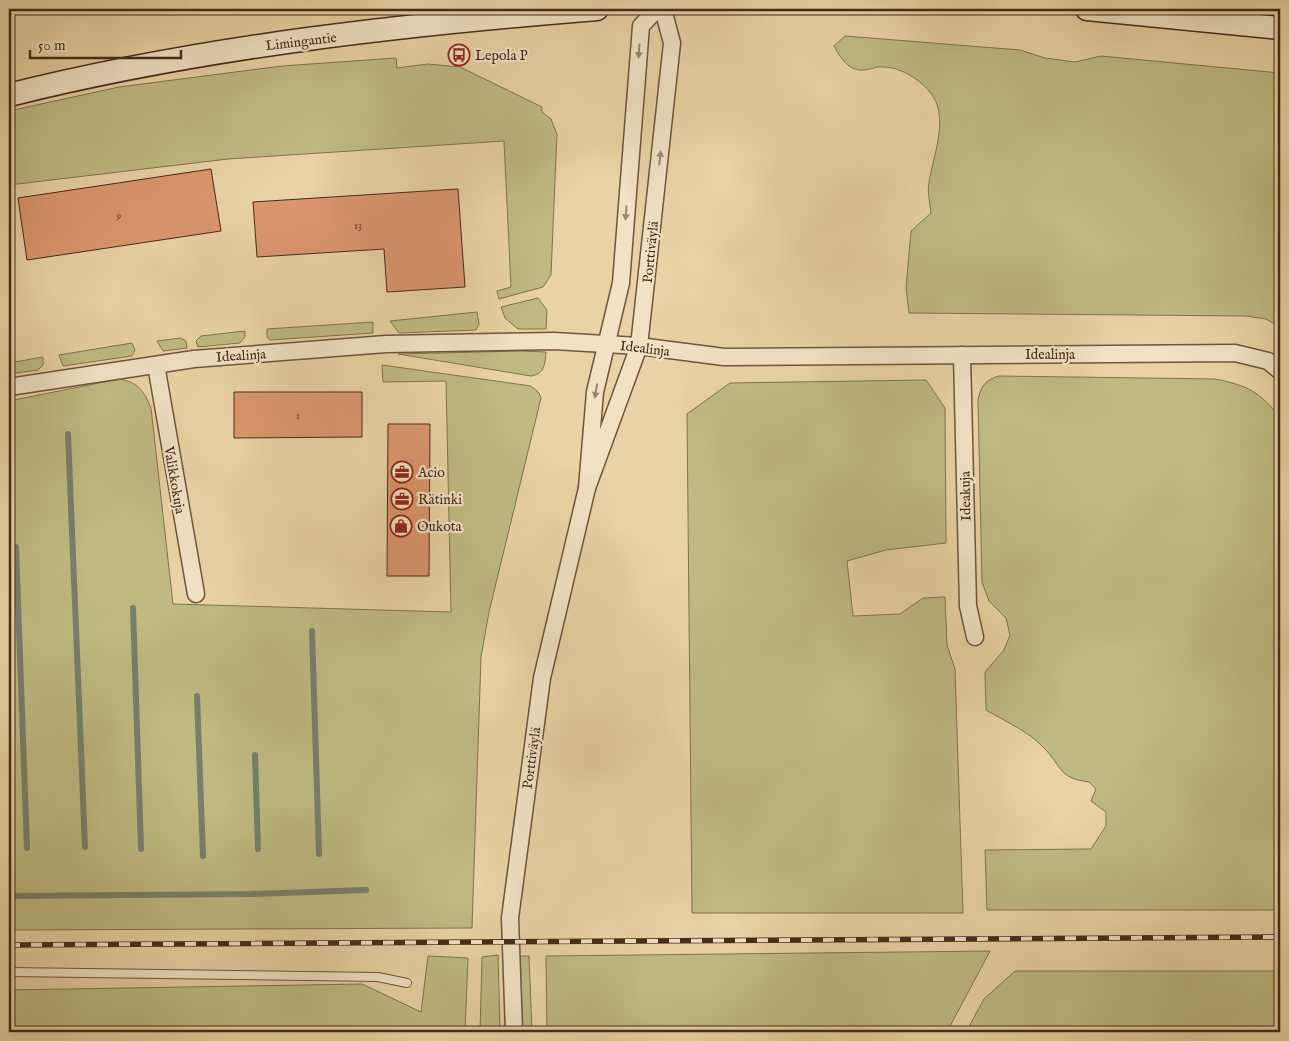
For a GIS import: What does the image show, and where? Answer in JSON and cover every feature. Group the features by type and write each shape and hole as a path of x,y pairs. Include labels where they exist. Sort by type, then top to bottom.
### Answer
{"main road":[{"name":"Limingantie","path":"9,95 117,71 280,42 597,9"},
{"path":"1087,9 1280,28"}],"street":[{"name":"Porttiväylä","path":"587,488 595,392 620,283 641,26 657,9"},
{"name":"Porttiväylä","path":"514,1032 510,918 542,678 587,488 639,346 672,43 663,9"},
{"name":"Idealinja","path":"9,387 194,359 386,344 554,341 639,346 724,357 1235,353 1268,361 1280,371"},
{"name":"Ideakuja","path":"962,355 968,606 975,637"},
{"name":"Valikkokuja","path":"156,365 196,594"}],"lane":[{"path":"9,972 378,977 407,983"}],"shaded area":[{"path":"845,36 1020,50 1045,58 1075,62 1101,56 1280,73 1280,327 1266,319 1246,316 909,313 906,288 911,231 931,213 928,186 939,136 939,112 929,91 907,73 886,67 859,70 849,66 834,46"},
{"path":"396,58 397,68 428,64 460,67 542,107 542,112 551,119 557,134 551,275 543,287 499,299 497,291 511,287 504,141 228,159 9,185 9,111 119,87 282,66"},
{"path":"538,298 547,310 546,329 518,329 505,318 501,307"},
{"path":"477,312 479,324 476,330 399,333 390,321"},
{"path":"373,322 373,333 270,340 267,337 267,329"},
{"path":"245,331 245,337 240,343 198,347 196,341 201,336"},
{"path":"181,338 186,341 187,348 163,351 157,341"},
{"path":"132,343 135,350 132,356 63,366 59,355"},
{"path":"546,352 542,370 539,373 531,376 398,354"},
{"path":"43,357 43,365 38,370 9,374 9,363"},
{"path":"382,365 531,386 539,393 541,398 489,612 481,657 472,928 9,930 9,401 119,379 131,382 140,388 151,408 173,604 451,612 446,381 383,382"},
{"path":"999,376 1215,379 1245,387 1259,395 1280,417 1280,910 987,910 985,850 1091,849 1106,826 1106,812 1091,801 1096,789 1089,782 1065,774 1037,741 986,710 985,672 1004,650 1010,635 1006,618 989,601 982,582 978,400 984,384 990,379"},
{"path":"926,380 945,408 946,543 886,550 847,561 853,616 900,614 923,598 945,597 947,645 955,669 963,913 692,913 687,414 730,383"},
{"path":"990,951 947,1032 547,1032 546,956"},
{"path":"498,955 500,1032 480,1032 482,957"},
{"path":"428,956 468,958 465,1032 9,1032 9,990 362,984 421,1012"},
{"path":"520,956 529,956 532,1032 522,1032"},
{"path":"1015,971 1280,971 1280,1032 966,1032 984,999"}],"building":[{"path":"211,169 221,231 27,260 18,198"},
{"path":"458,189 465,287 387,292 384,249 257,257 253,202"},
{"path":"234,392 362,392 362,437 234,438"},
{"path":"388,424 430,424 429,576 387,576"}],"waterway":[{"path":"68,434 85,847"},
{"path":"16,547 27,848"},
{"path":"133,608 141,849"},
{"path":"312,631 319,854"},
{"path":"197,696 203,856"},
{"path":"255,755 258,849"},
{"path":"9,896 251,894 366,890"}],"railway":[{"path":"9,945 1280,937"}],"place":[{"name":"Lepola P","path":"459,55"},
{"name":"Acio","path":"402,472"},
{"name":"Rätinki","path":"402,499"},
{"name":"Oukota","path":"401,526"}]}
